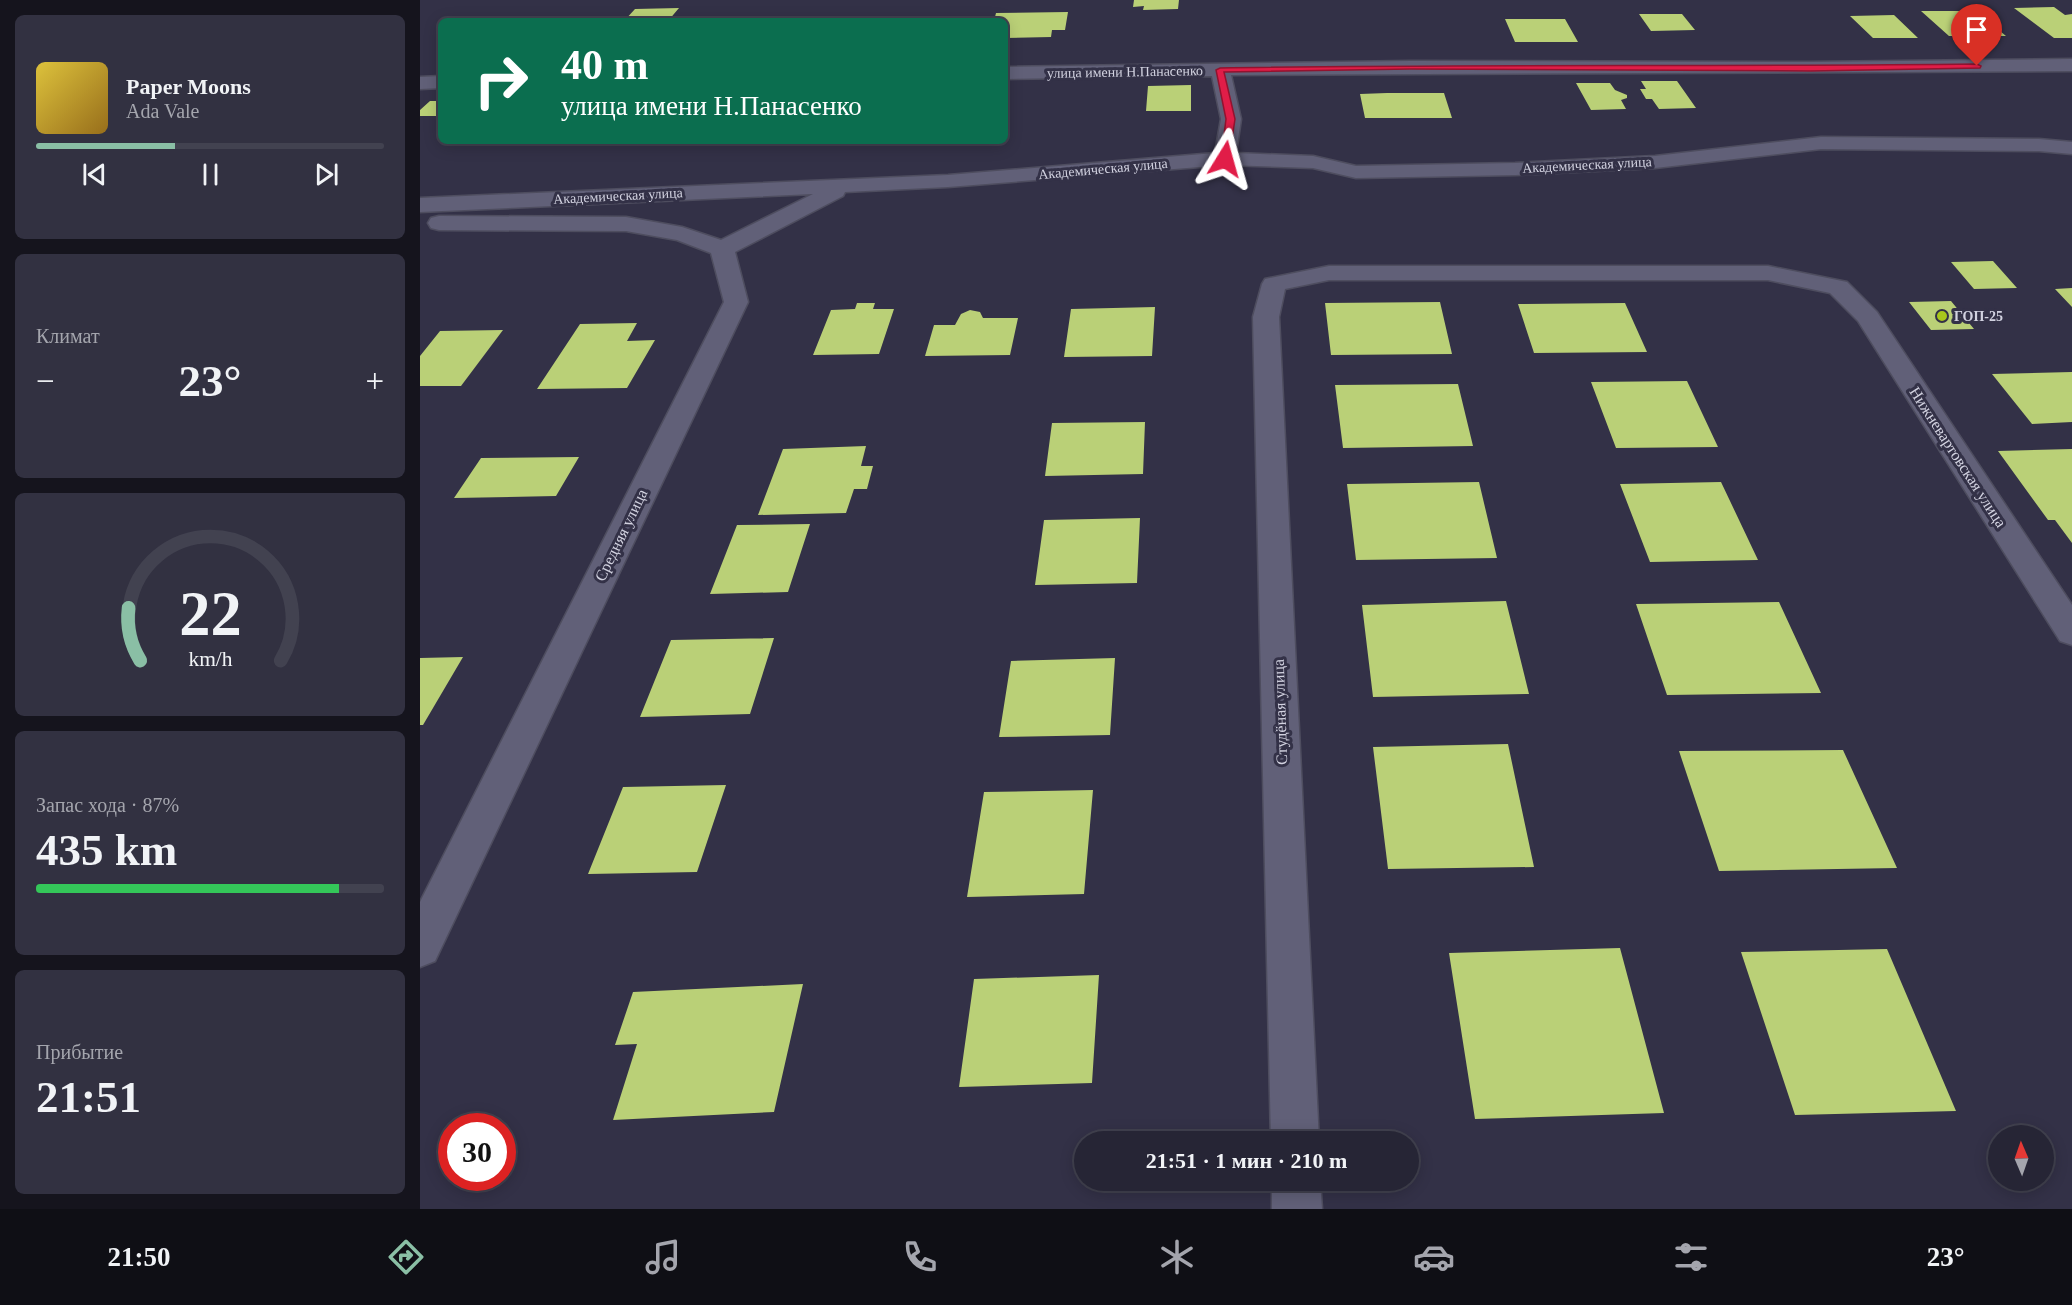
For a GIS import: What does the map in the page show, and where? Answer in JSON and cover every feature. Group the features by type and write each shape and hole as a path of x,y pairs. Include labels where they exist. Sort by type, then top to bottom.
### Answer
{"street":[{"name":"улица имени Н.Панасенко","path":"1008,74 1410,67 1811,69 2072,65"},
{"path":"1220,70 1230,119 1225,159"},
{"path":"420,82 438,82"},
{"name":"Академическая улица","path":"420,205 948,181 1225,159 1313,162 1356,172 1367,172 1655,162 1821,143 2039,145 2072,148"},
{"path":"722,249 850,184"},
{"name":"Академическая улица","path":"420,222 487,225 626,224 682,234 722,249"},
{"name":"Средняя улица","path":"420,946 736,302 722,249"},
{"name":"Студёная улица","path":"1295,1131 1266,316 1274,284 1329,273 1768,273 1838,286"},
{"name":"Нижневартовская улица","path":"1838,286 1868,317 2072,632"},
{"path":"1296,1191 1297,1209"}],"building":[{"path":"1134,0 1179,0 1178,9 1143,10 1144,6 1133,7"},
{"path":"2054,7 2065,15 2072,14 2072,38 2054,38 2014,8"},
{"path":"679,8 671,18 627,18 635,9"},
{"path":"1921,11 1976,11 2006,36 1949,36"},
{"path":"1068,12 1065,30 1052,30 1051,37 1008,38 1008,18 995,18 996,13"},
{"path":"1639,14 1682,14 1695,30 1651,31"},
{"path":"1894,15 1918,38 1873,38 1850,16"},
{"path":"569,16 567,18 506,17"},
{"path":"1505,19 1565,19 1578,42 1515,42"},
{"path":"1641,81 1677,81 1696,108 1659,109 1652,99 1646,99 1640,89 1646,89"},
{"path":"1576,83 1610,83 1615,90 1627,95 1627,98 1621,100 1626,109 1591,110"},
{"path":"1191,85 1191,111 1146,111 1148,86"},
{"path":"1444,93 1452,118 1365,118 1360,94"},
{"path":"430,101 438,101 438,116 420,116 420,110"},
{"path":"1993,261 2017,288 1974,289 1951,262"},
{"path":"2072,288 2072,307 2055,289"},
{"name":"ГОП-25","path":"1951,301 1974,329 1931,330 1909,302"},
{"path":"1440,302 1452,354 1331,355 1325,303"},
{"path":"857,303 875,303 873,309 894,309 879,354 813,355 831,310 855,309"},
{"path":"1625,303 1647,352 1534,353 1518,304"},
{"path":"1155,307 1152,356 1064,357 1071,309"},
{"path":"970,310 980,312 983,318 1018,318 1010,355 925,356 934,325 955,325 961,314"},
{"path":"637,323 627,341 655,340 627,388 537,389 580,324"},
{"path":"503,330 461,386 420,386 420,356 440,331"},
{"path":"2072,372 2072,422 2032,424 1992,374"},
{"path":"1687,381 1718,447 1616,448 1591,382"},
{"path":"1458,384 1473,446 1343,448 1335,385"},
{"path":"1145,422 1143,474 1045,476 1052,423"},
{"path":"866,446 861,466 873,466 867,489 854,489 846,513 758,515 783,449"},
{"path":"2072,449 2072,543 2055,520 2048,520 1998,451"},
{"path":"579,457 556,496 454,498 481,458"},
{"path":"1479,482 1497,558 1356,560 1347,484"},
{"path":"1721,482 1758,560 1650,562 1620,484"},
{"path":"1140,518 1137,583 1035,585 1044,520"},
{"path":"810,524 788,592 710,594 737,525"},
{"path":"1506,601 1529,694 1373,697 1362,605"},
{"path":"1779,602 1821,693 1667,695 1636,604"},
{"path":"774,638 750,714 640,717 671,640"},
{"path":"463,657 423,725 420,725 420,658"},
{"path":"1115,658 1110,735 999,737 1011,661"},
{"path":"1508,744 1534,867 1388,869 1373,747"},
{"path":"1843,750 1897,868 1719,871 1679,751"},
{"path":"726,785 697,872 588,874 623,787"},
{"path":"1093,790 1084,894 967,897 984,792"},
{"path":"1620,948 1664,1113 1475,1119 1449,953"},
{"path":"1887,949 1956,1111 1795,1115 1741,952"},
{"path":"1099,975 1092,1083 959,1087 974,979"},
{"path":"803,984 774,1112 613,1120 637,1044 615,1045 633,992"}],"place":[{"name":"ГОП-25","path":"1942,316"}],"route":[{"path":"1225,159 1230,119 1220,70 1410,67 1811,69 1977,66"}]}
